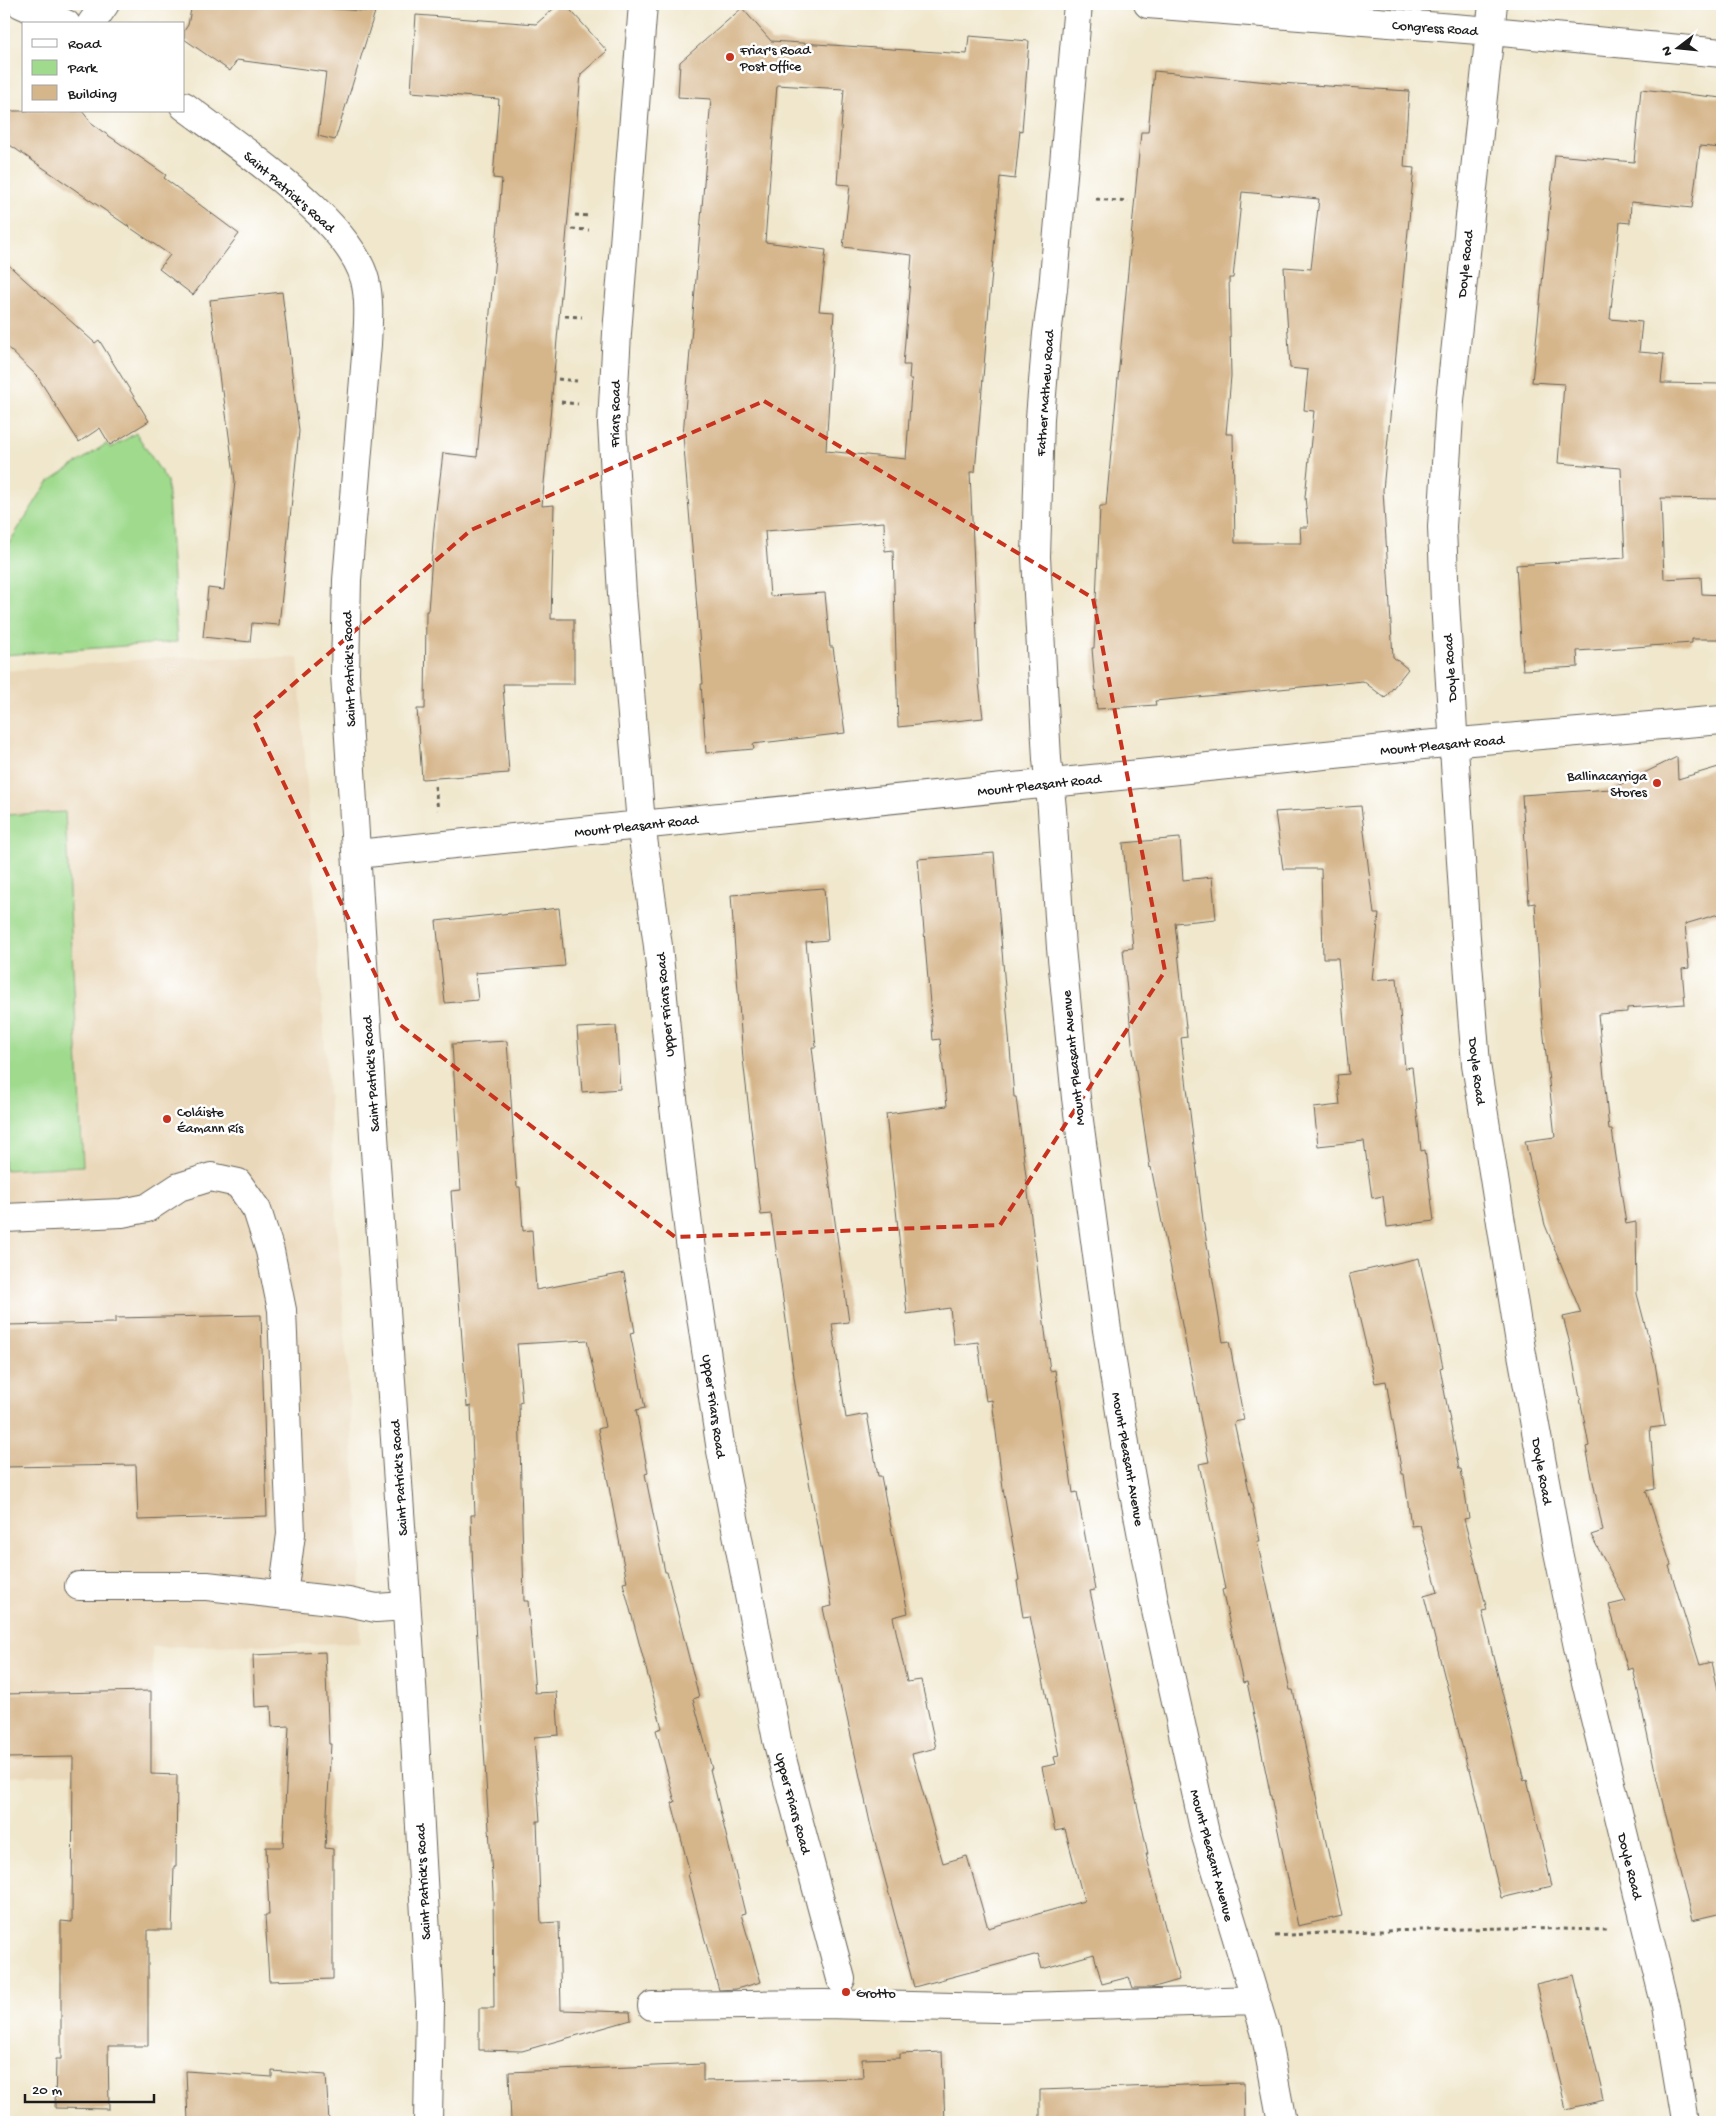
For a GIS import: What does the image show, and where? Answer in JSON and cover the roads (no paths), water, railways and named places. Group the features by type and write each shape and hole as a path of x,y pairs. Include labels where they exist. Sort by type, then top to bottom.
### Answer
{"street":[{"path":"92,22 105,4"},
{"name":"Friars Road","path":"641,824 622,594 612,423 617,334 643,4"},
{"name":"Father Mathew Road","path":"1049,783 1036,557 1037,493 1047,334 1053,289 1078,4"},
{"name":"Congress Road","path":"1148,4 1491,31 1722,53"},
{"name":"Doyle Road","path":"1493,4 1460,309 1444,483 1442,527 1465,925 1476,1064 1491,1169 1520,1343 1558,1552 1582,1666 1666,2007 1685,2122"},
{"path":"26,6 62,22"},
{"name":"Saint Patrick's Road","path":"185,107 277,177 332,225 353,252 366,281 369,309 345,610 345,674 430,2004 428,2122"},
{"name":"Mount Pleasant Road","path":"357,854 1454,742 1722,720"},
{"name":"Mount Pleasant Avenue","path":"1049,783 1061,948 1075,1091 1109,1347 1149,1573 1176,1706 1210,1855 1265,2031 1282,2122"},
{"name":"Upper Friars Road","path":"641,824 658,946 690,1242 721,1452 777,1740 841,1979"},
{"path":"4,1218 122,1213 147,1208 179,1187 210,1177 238,1183 257,1210 270,1251 282,1310 291,1534 283,1595"},
{"path":"79,1586 207,1586 376,1608 406,1606"},
{"path":"652,2006 824,2004 997,2008 1256,2000"}],"place":[{"name":"Friar's Road Post Office","path":"730,57"},
{"name":"Ballinacarriga Stores","path":"1657,783"},
{"name":"Coláiste Éamann Rís","path":"167,1119"},
{"name":"Grotto","path":"846,1992"}]}
